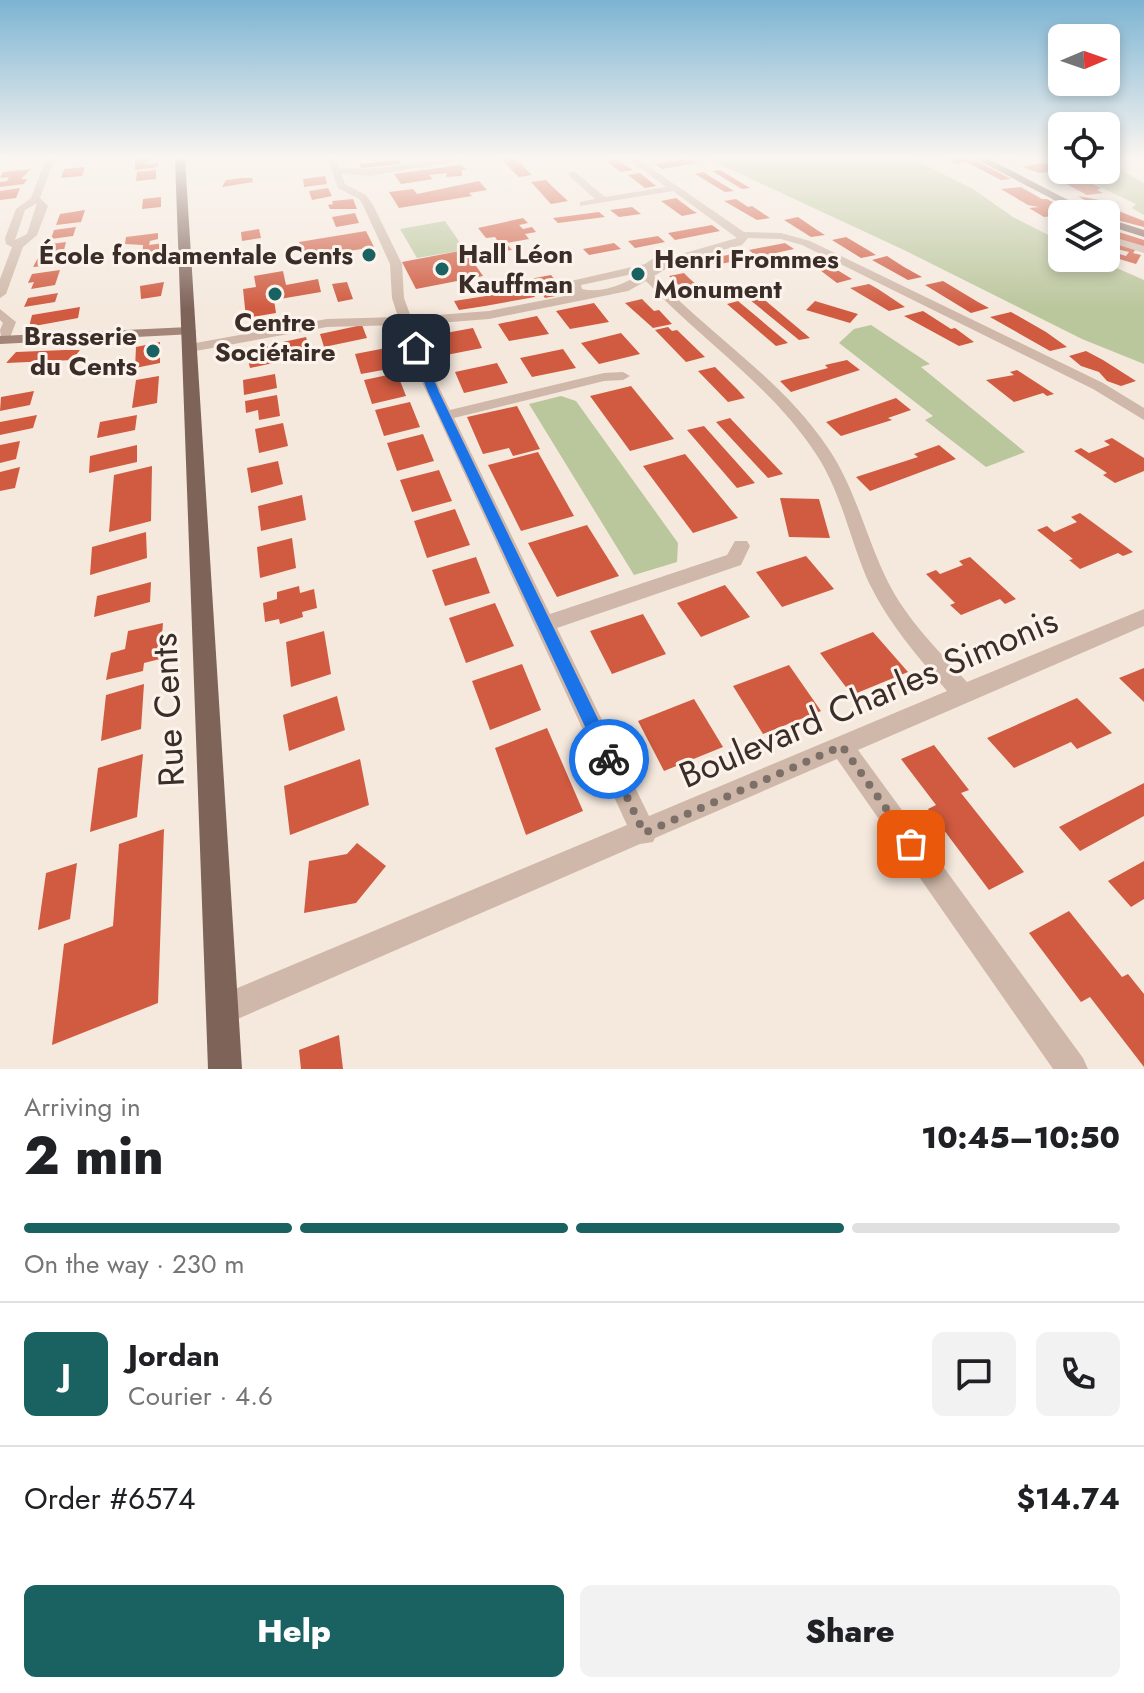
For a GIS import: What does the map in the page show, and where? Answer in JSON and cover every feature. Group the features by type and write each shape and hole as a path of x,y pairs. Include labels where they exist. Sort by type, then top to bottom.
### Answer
{"main road":[{"name":"Rue Cents","path":"182,209 225,1069"},
{"path":"1120,226 1144,234"},
{"path":"1,340 189,339"}],"street":[{"path":"18,246 10,242 10,238 21,209"},
{"path":"0,294 18,246 32,235 41,209"},
{"path":"369,209 396,264 398,298 422,367 644,833"},
{"path":"705,209 742,235 775,235 806,243 1060,367 1144,415"},
{"path":"189,339 307,325 477,316 630,285 648,272 684,256 738,243 743,239 742,235"},
{"path":"1120,242 1144,250"},
{"path":"591,294 577,291 575,283 614,273 648,272"},
{"path":"648,272 664,294 782,404 822,450 838,479 880,586 905,624 964,694"},
{"path":"614,273 630,276 630,285"},
{"path":"630,285 664,294"},
{"path":"0,313 10,322 1,340"},
{"path":"445,416 604,377 623,376"},
{"path":"545,624 734,560 741,546"},
{"name":"Boulevard Charles Simonis","path":"222,1010 644,833 1144,617"},
{"path":"842,746 1072,1069"}],"green space":[{"path":"815,209 1001,209 1048,235 1048,272 1120,272 1120,269 1144,280 1144,364 1082,339"},
{"path":"445,221 465,250 417,258 400,229"},
{"path":"871,325 930,364 921,367 1025,452 986,467 925,420 933,416 839,343 854,329"},
{"path":"561,396 576,401 678,543 677,562 634,575 529,404"}],"building":[{"path":"634,209 641,214 619,217 610,210"},
{"path":"672,209 691,209 697,213 682,216"},
{"path":"738,209 756,209 770,218 757,220"},
{"path":"1030,209 1048,209 1048,217 1044,217"},
{"path":"85,210 81,222 56,225 60,214"},
{"path":"1120,211 1144,221 1144,227 1120,221"},
{"path":"599,212 605,217 558,223 553,218"},
{"path":"355,213 359,223 336,227 332,217"},
{"path":"798,217 825,235 811,237 784,220"},
{"path":"523,218 528,223 519,225 523,229 532,227 536,232 525,234 529,239 506,243 512,250 504,251 495,237 486,238 478,228"},
{"path":"712,225 720,231 675,240 668,233"},
{"path":"76,227 73,236 51,239 54,230"},
{"path":"259,229 261,238 242,241 241,232"},
{"path":"366,231 374,247 305,258 299,242"},
{"path":"1120,232 1144,240 1144,248 1120,240"},
{"path":"158,233 158,239 150,241 149,245 164,243 163,257 142,260 143,245 125,244 126,237"},
{"path":"658,236 665,242 635,248 628,241"},
{"path":"846,237 876,255 861,258 832,240"},
{"path":"66,242 64,250 40,254 43,245"},
{"path":"614,243 621,249 589,255 583,249"},
{"path":"785,243 794,249 757,257 749,250"},
{"path":"1120,245 1136,249 1133,253 1141,255 1136,264 1120,259 1120,254 1126,256 1129,252 1120,250"},
{"name":"Hall Léon Kauffman","path":"465,250 483,276 416,289 402,262"},
{"path":"738,253 746,259 715,265 707,259"},
{"path":"59,256 59,264 33,267 38,258"},
{"path":"887,256 922,277 908,280 872,260"},
{"path":"821,259 852,279 837,283 808,261"},
{"path":"60,270 55,285 31,289 34,282 28,283 32,274"},
{"name":"Centre Sociétaire","path":"283,271 286,285 318,279 321,292 274,300 276,313 246,318 243,289 256,287 254,276"},
{"path":"684,273 708,295 693,298 669,276"},
{"path":"551,275 566,294 545,298 530,279"},
{"path":"943,281 989,308 971,313 925,285"},
{"path":"164,282 161,296 141,299 140,286"},
{"path":"347,282 353,299 338,302 332,284"},
{"path":"869,284 905,307 889,311 850,288"},
{"path":"530,289 535,297 485,306 459,310 454,301"},
{"path":"58,293 55,302 24,307 28,298"},
{"path":"760,296 810,338 799,340 749,299"},
{"path":"642,299 654,311 659,310 672,324 653,328 625,303"},
{"path":"738,301 788,343 776,346 727,304"},
{"path":"815,301 858,314 850,323 806,310"},
{"path":"594,303 609,322 570,329 556,311"},
{"path":"80,307 78,318 29,327 32,315"},
{"path":"923,311 974,342 959,346 904,316"},
{"path":"1011,312 1067,347 1050,351 990,317"},
{"path":"537,316 549,334 509,341 498,324"},
{"path":"362,325 367,338 324,347 320,334"},
{"path":"668,327 672,331 677,330 705,357 686,362 655,330"},
{"path":"473,328 482,348 436,357 429,336"},
{"path":"621,333 640,354 599,364 581,343"},
{"path":"306,337 310,352 286,356 283,342"},
{"path":"160,342 160,363 135,368 136,347"},
{"path":"269,346 273,363 250,368 248,360 233,363 231,353"},
{"path":"386,348 394,368 361,374 355,354"},
{"path":"563,349 576,368 532,377 520,358"},
{"path":"80,350 72,360 6,363 16,352"},
{"path":"1086,351 1136,381 1121,386 1107,381 1099,372 1081,366 1069,356"},
{"path":"847,360 860,370 791,392 780,381 828,368 825,365"},
{"path":"497,363 508,383 464,393 455,372"},
{"path":"715,367 745,398 728,402 698,371"},
{"path":"1017,370 1054,394 1047,396 1043,393 1014,402 986,380 1014,375 1010,372"},
{"path":"397,373 406,396 372,404 364,380"},
{"path":"275,374 277,388 244,395 243,380"},
{"path":"159,376 157,403 132,408 136,380"},
{"path":"631,386 674,439 630,451 590,396"},
{"path":"34,391 30,405 0,411 1,397"},
{"path":"277,395 280,416 259,420 258,410 246,413 245,401"},
{"path":"896,398 911,410 888,418 892,420 841,436 826,422"},
{"path":"410,402 420,427 384,436 375,410"},
{"path":"517,406 540,449 513,456 509,448 483,454 467,417"},
{"path":"37,415 33,428 0,435 0,422"},
{"path":"137,415 135,430 97,438 100,422"},
{"path":"730,418 783,474 768,478 716,422"},
{"path":"283,423 288,446 259,453 255,429"},
{"path":"704,426 755,483 737,488 687,430"},
{"path":"423,434 434,461 397,471 387,443"},
{"path":"1112,438 1144,458 1144,471 1115,483 1103,475 1107,473 1074,451 1081,448 1089,453 1110,445 1104,441"},
{"path":"20,441 16,459 0,463 0,445"},
{"path":"137,445 137,462 89,473 90,456"},
{"path":"939,445 956,459 870,491 856,477 918,457 914,454"},
{"path":"538,452 574,516 521,531 488,465"},
{"path":"685,454 738,518 693,533 643,466"},
{"path":"278,461 283,484 251,493 247,468"},
{"path":"152,466 151,521 109,532 114,475"},
{"path":"20,467 15,488 0,491 0,472"},
{"path":"439,470 452,501 412,512 400,480"},
{"path":"302,495 306,520 261,531 258,506"},
{"path":"780,498 819,499 830,538 789,537"},
{"path":"455,509 470,545 427,558 414,521"},
{"path":"1080,513 1133,552 1123,556 1118,553 1080,569 1069,560 1073,559 1037,530 1047,526 1054,532 1077,522 1071,517"},
{"path":"587,525 619,576 557,597 528,543"},
{"path":"146,532 147,558 90,575 92,547"},
{"path":"292,538 296,568 260,578 257,547"},
{"path":"806,556 834,589 782,607 756,572"},
{"path":"476,557 490,593 445,606 432,570"},
{"path":"970,557 1016,599 1005,604 1000,599 961,615 950,605 955,603 926,574 936,570 940,574 963,565 959,561"},
{"path":"151,582 150,602 94,617 97,596"},
{"path":"725,585 750,617 701,637 677,603"},
{"path":"299,586 300,593 314,589 317,608 302,612 303,617 280,624 279,619 265,622 263,603 277,599 277,592"},
{"path":"495,603 514,646 466,663 449,618"},
{"path":"643,614 666,654 612,674 590,631"},
{"path":"163,623 160,659 144,663 143,671 106,680 111,653 125,649 128,631"},
{"path":"324,631 331,674 291,687 286,642"},
{"path":"873,632 908,672 852,695 820,653"},
{"path":"522,664 541,710 490,730 472,681"},
{"path":"789,665 821,711 763,734 733,686"},
{"path":"1144,668 1144,702 1119,678"},
{"path":"144,684 141,729 101,741 106,695"},
{"path":"337,696 345,730 289,751 283,715"},
{"path":"1077,698 1112,733 1077,749 1071,742 1014,768 987,738"},
{"path":"694,699 723,747 664,771 638,721"},
{"path":"547,728 583,811 526,835 495,748"},
{"path":"934,745 969,790 961,793 1024,872 989,890 928,809 936,805 901,759"},
{"path":"143,754 137,817 90,832 98,768"},
{"path":"360,759 369,805 290,835 284,786"},
{"path":"1144,783 1144,816 1080,851 1059,827"},
{"path":"164,829 158,1003 52,1045 64,944 113,926 119,844"},
{"path":"357,843 386,866 356,903 304,913 309,861 347,854"},
{"path":"1144,861 1144,899 1131,907 1108,881"},
{"path":"77,863 70,919 38,930 46,873"},
{"path":"1069,911 1122,977 1128,974 1144,994 1144,1067 1090,997 1081,1002 1029,933"},
{"path":"339,1035 343,1069 301,1069 299,1050"}],"way so far":[{"path":"609,759 644,833 842,746 911,844"}],"place":[{"name":"École fondamentale Cents","path":"369,255"},
{"name":"Hall Léon Kauffman","path":"442,269"},
{"name":"Henri Frommes Monument","path":"638,274"},
{"name":"Centre Sociétaire","path":"275,294"},
{"name":"Brasserie du Cents","path":"153,351"}],"route":[{"path":"416,348 422,367 609,759"}]}
